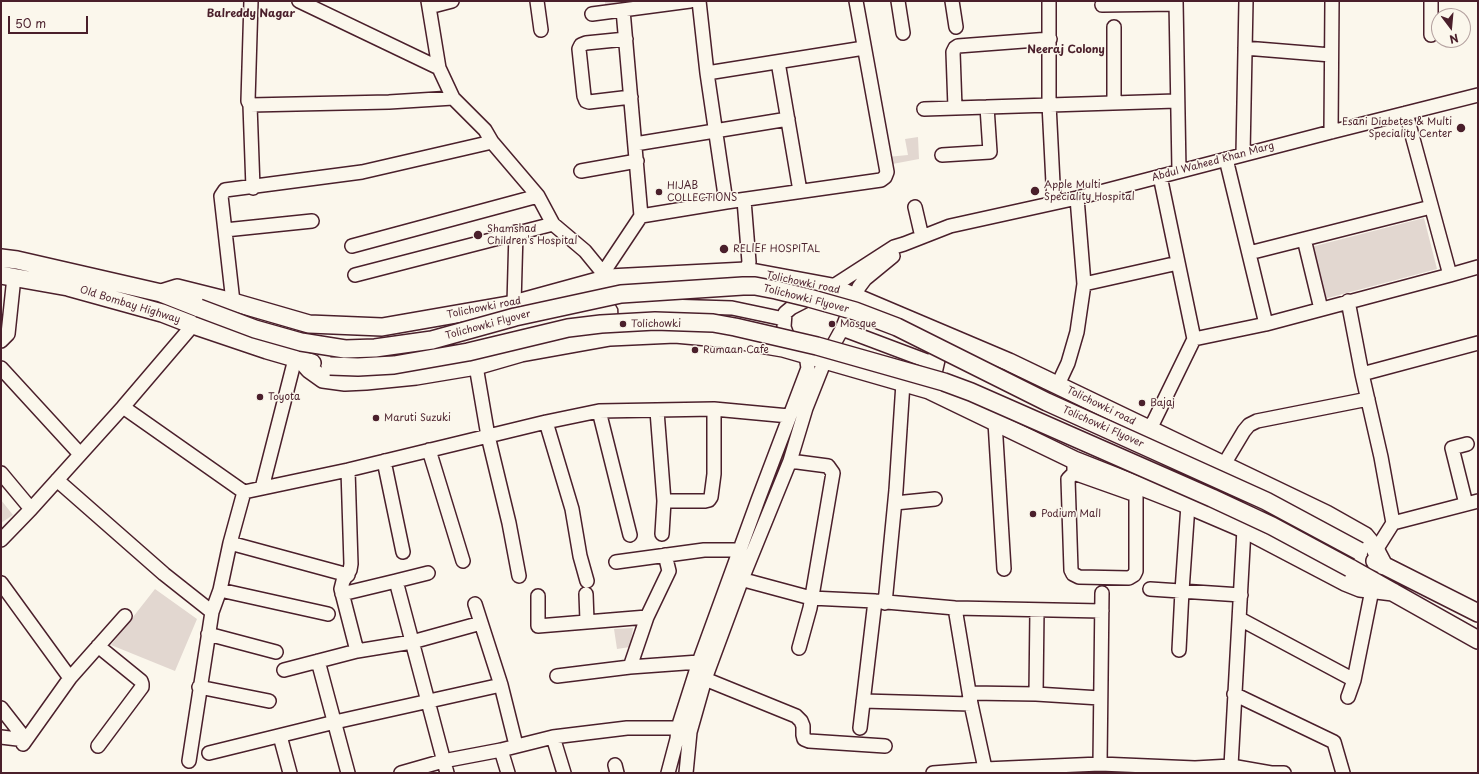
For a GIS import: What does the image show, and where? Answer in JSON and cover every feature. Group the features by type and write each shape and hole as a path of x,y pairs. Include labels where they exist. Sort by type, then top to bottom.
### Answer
{"main road":[{"name":"Old Bombay Highway","path":"1,258 16,260 161,293"},
{"name":"Tolichowki road","path":"161,293 176,288 233,302 309,324 382,327 514,304 606,275 746,271 832,287 1008,362 1149,428 1223,466 1348,526 1365,536 1376,550 1384,566"},
{"name":"Old Bombay Highway","path":"8,276 68,287 162,313 193,325 298,360"},
{"name":"Tolichowki Flyover","path":"161,293 255,330 301,342 345,349 375,348 432,340 515,317 621,294 742,286 755,286 776,290 855,311 897,327 1047,402 1266,501 1384,566"},
{"name":"Tolichowki Flyover","path":"298,360 330,366 358,367 394,365 468,352 568,328 601,324 655,321 713,323 735,327 818,346 944,382 971,392 1272,526 1393,592"},
{"path":"298,360 323,379 345,382 416,376 476,366 521,353 610,337 675,334 730,339 783,348 806,356 929,390 995,422 1074,467 1137,490 1188,505 1244,529 1345,582 1360,588 1393,592 1478,640"},
{"path":"929,390 942,334"},
{"path":"1384,566 1478,613"}],"street":[{"path":"251,1 248,101 250,105 253,188"},
{"path":"299,1 439,68"},
{"path":"452,1 429,4 439,68 453,98 485,130 492,142 538,196 553,224 584,251 606,275 625,307 626,336"},
{"path":"537,1 541,30"},
{"path":"592,14 658,3 690,1"},
{"path":"699,1 706,73 726,202"},
{"path":"642,216 726,202 881,180 885,177 887,172 856,1"},
{"path":"898,1 903,33"},
{"path":"952,1 956,27"},
{"path":"1049,1 1049,104 1054,203"},
{"path":"1244,154 1246,1"},
{"path":"1330,132 1332,1"},
{"path":"1102,5 1176,3 1176,101 1179,171"},
{"path":"606,275 642,216 623,10"},
{"path":"1114,27 1114,103"},
{"path":"626,39 581,45 579,49 584,96 586,101 589,102 631,97"},
{"path":"955,108 954,48 958,46 1050,39"},
{"path":"706,73 864,48"},
{"path":"1245,48 1331,55"},
{"path":"778,62 800,191"},
{"path":"250,105 389,102 453,98"},
{"name":"Abdul Waheed Khan Marg","path":"784,319 785,313 791,308 832,287 894,247 950,226 1077,198 1406,113 1477,99"},
{"path":"924,109 1176,101"},
{"path":"942,155 990,152 987,107"},
{"path":"1406,113 1450,275"},
{"path":"635,144 715,130 788,120"},
{"path":"233,302 221,196 223,192 227,190 253,188 362,172 492,142"},
{"path":"1226,159 1266,324"},
{"path":"580,171 637,161"},
{"path":"1149,428 1154,421 1194,339 1160,176"},
{"path":"352,246 538,196"},
{"path":"1061,378 1068,363 1077,332 1084,284 1077,198"},
{"path":"744,200 749,262 746,271"},
{"path":"915,207 922,237"},
{"path":"1249,253 1432,207"},
{"path":"225,230 312,222"},
{"path":"355,275 516,232 553,224"},
{"path":"514,304 516,232"},
{"path":"1304,239 1321,308"},
{"path":"686,773 684,730 705,662 736,578 790,461 806,408 824,360 842,329 855,296 865,279 898,252 904,244"},
{"path":"1084,284 1178,263"},
{"path":"1194,339 1266,324 1478,267"},
{"path":"1,341 8,334 8,276"},
{"path":"1348,301 1362,374 1381,457 1393,523 1376,550"},
{"path":"625,307 665,306 732,308 784,319 784,327 787,335 806,356 808,368 740,550 736,578"},
{"path":"1,540 123,407 193,325"},
{"path":"842,329 935,364"},
{"path":"1362,374 1478,343"},
{"path":"262,488 298,360"},
{"path":"476,366 488,436 509,523 519,576"},
{"path":"1,368 80,454"},
{"path":"860,728 895,503 903,383"},
{"path":"1223,466 1244,431 1257,421 1368,399"},
{"path":"123,407 244,492 348,470 546,422 599,411 714,409 789,416"},
{"path":"664,500 705,501 709,500 711,497 714,474 714,409"},
{"path":"599,411 630,535"},
{"path":"657,411 664,500 662,534"},
{"path":"546,422 572,509 580,556 587,581"},
{"path":"995,422 1004,569"},
{"path":"1393,523 1472,502 1452,448 1467,444"},
{"path":"429,450 462,561"},
{"path":"384,461 403,552"},
{"path":"790,461 828,466 833,473 810,608 799,648"},
{"path":"1074,467 1068,479 1071,570 1073,574 1079,577 1129,578 1134,575 1136,571 1137,490"},
{"path":"348,470 351,564 348,575 341,584 342,594 357,651"},
{"path":"1,473 31,509"},
{"path":"57,480 164,574 212,612"},
{"path":"189,762 199,688 212,612 220,590 230,543 244,492"},
{"path":"895,503 935,499"},
{"path":"1179,650 1188,505"},
{"path":"1231,766 1244,529"},
{"path":"230,543 348,575"},
{"path":"616,562 704,550 740,550"},
{"path":"630,667 647,617 669,571 665,555"},
{"path":"342,594 428,573"},
{"path":"736,578 811,598 955,608 1102,611"},
{"path":"396,581 429,701 445,767"},
{"path":"1,583 70,678"},
{"path":"1150,589 1241,595"},
{"path":"220,590 328,614"},
{"path":"1348,697 1354,680 1372,590"},
{"path":"1100,764 1102,593"},
{"path":"586,594 587,622"},
{"path":"538,596 538,626 647,617"},
{"path":"475,604 501,685 516,745"},
{"path":"955,608 970,699 986,771"},
{"path":"1036,694 1037,610"},
{"path":"25,742 70,678 125,616"},
{"path":"1240,619 1354,680"},
{"path":"284,670 357,651 412,642 481,623"},
{"path":"208,634 276,652"},
{"path":"98,646 141,681 142,684 142,687 98,746"},
{"path":"318,661 348,773"},
{"path":"557,676 630,667 705,662"},
{"path":"668,773 677,739 684,730 705,679 705,662"},
{"path":"705,679 796,716 801,721 803,726 804,739 809,741 885,746"},
{"path":"210,753 335,722 501,685"},
{"path":"199,688 269,701"},
{"path":"863,701 970,699 1036,694 1100,698"},
{"path":"1234,694 1334,742 1343,773"},
{"path":"1,708 25,742"},
{"path":"401,773 445,767 516,745 553,737 626,728 684,730"},
{"path":"280,736 290,773"},
{"path":"553,737 564,773"},
{"path":"1,738 25,742"},
{"path":"501,750 508,773"},
{"path":"932,773 1053,770 1100,764 1117,769 1196,770 1231,766 1271,773 1284,773"}],"shaded area":[{"path":"605,1 628,1 628,7 605,11"},
{"path":"918,137 919,159 887,165 887,157 908,155 905,139"},
{"path":"1424,218 1437,269 1324,299 1311,247"},
{"path":"1,500 13,515 1,523"},
{"path":"155,589 197,619 175,671 111,645"},
{"path":"633,628 630,647 617,649 614,629"}],"place":[{"name":"Esani Diabetes & Multi Speciality Center","path":"1461,128"},
{"name":"Apple Multi Speciality Hospital","path":"1035,191"},
{"name":"HIJAB COLLECTIONS","path":"659,192"},
{"name":"Shamshad Children's Hospital","path":"478,235"},
{"name":"RELIEF HOSPITAL","path":"724,249"},
{"name":"Tolichowki","path":"623,324"},
{"name":"Mosque","path":"832,324"},
{"name":"Rumaan Cafe","path":"695,350"},
{"name":"Toyota","path":"260,397"},
{"name":"Bajaj","path":"1142,403"},
{"name":"Maruti Suzuki","path":"376,418"},
{"name":"Podium Mall","path":"1033,514"}],"district":[{"name":"Balreddy Nagar","path":"251,14"},
{"name":"Neeraj Colony","path":"1066,50"}]}
